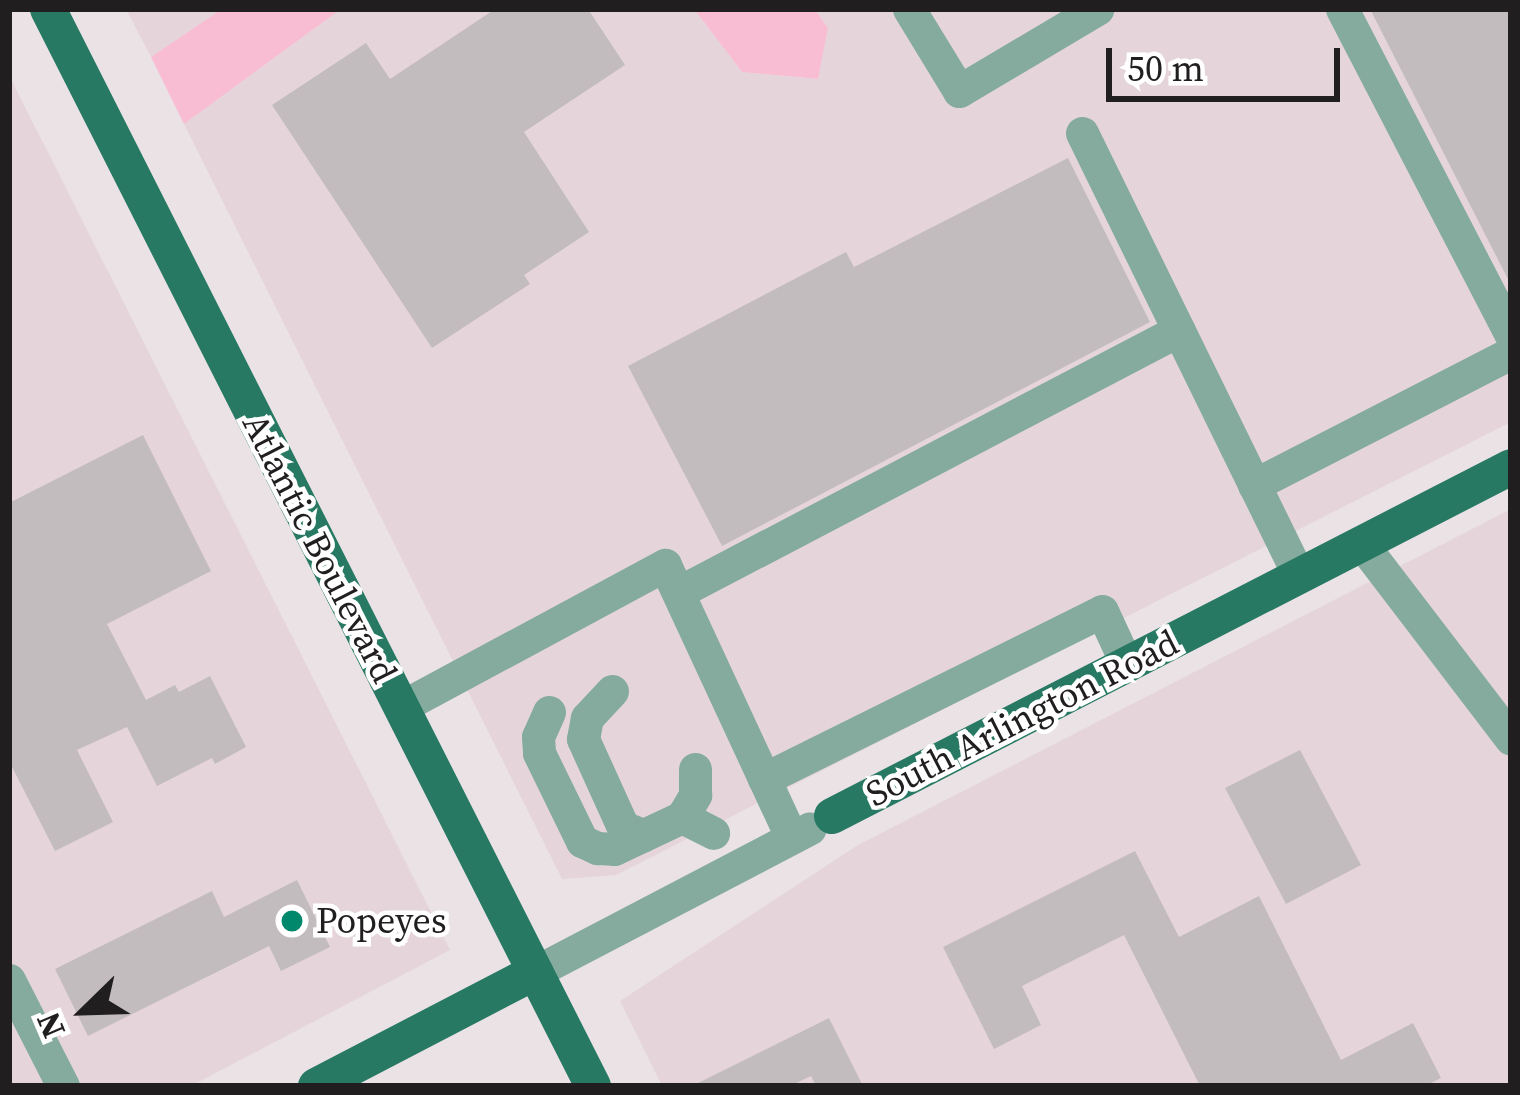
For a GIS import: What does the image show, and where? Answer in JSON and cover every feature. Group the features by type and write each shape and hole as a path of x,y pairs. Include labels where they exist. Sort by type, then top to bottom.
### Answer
{"main road":[{"name":"Atlantic Boulevard","path":"48,9 593,1086"},
{"name":"South Arlington Road","path":"832,816 1511,467"},
{"path":"316,1086 535,972"}],"street":[{"path":"909,9 959,91 1097,9"},
{"path":"1342,9 1511,335"},
{"path":"1082,134 1299,576"},
{"path":"679,592 1179,330"},
{"path":"1254,484 1511,353"},
{"path":"1362,544 1511,739"},
{"path":"401,706 664,565 791,837"},
{"path":"764,779 1102,610 1127,664"},
{"path":"612,691 587,718 583,739 623,826 643,836"},
{"path":"549,712 538,737 539,753 582,841 614,849 682,817 695,795 695,769"},
{"name":"South Arlington Road","path":"535,972 832,816"},
{"path":"682,817 713,833"},
{"path":"9,980 63,1086"}],"shaded area":[{"path":"126,9 222,9 151,57"},
{"path":"222,9 341,9 184,124 151,57"},
{"path":"341,9 694,9 742,72 818,79 828,28 815,9 1511,9 1511,422 616,875 562,879 184,124"},
{"path":"694,9 815,9 828,28 818,79 742,72"},
{"path":"9,75 450,950 191,1086 9,1086"},
{"path":"1511,509 1511,1086 662,1086 620,1001 858,845"}],"building":[{"path":"495,9 588,9 625,65 524,132 589,232 524,275 530,284 432,348 272,105 366,43 390,79"},
{"path":"1370,9 1511,9 1511,285"},
{"path":"1068,158 1150,322 722,546 628,366 846,252 854,267"},
{"path":"143,435 211,571 107,624 146,700 175,685 179,692 210,676 246,747 157,786 127,727 77,750 113,822 55,851 9,761 9,503"},
{"path":"1300,750 1361,865 1286,904 1225,788"},
{"path":"1135,851 1179,937 1259,896 1341,1060 1413,1023 1441,1078 1425,1086 1200,1086 1124,935 1022,986 1041,1025 994,1049 943,947"},
{"path":"297,880 330,947 281,971 269,946 88,1036 55,969 212,891 224,917"},
{"path":"829,1018 863,1086 816,1086 811,1076 790,1086 692,1086"}],"place":[{"name":"Popeyes","path":"292,921"}]}
